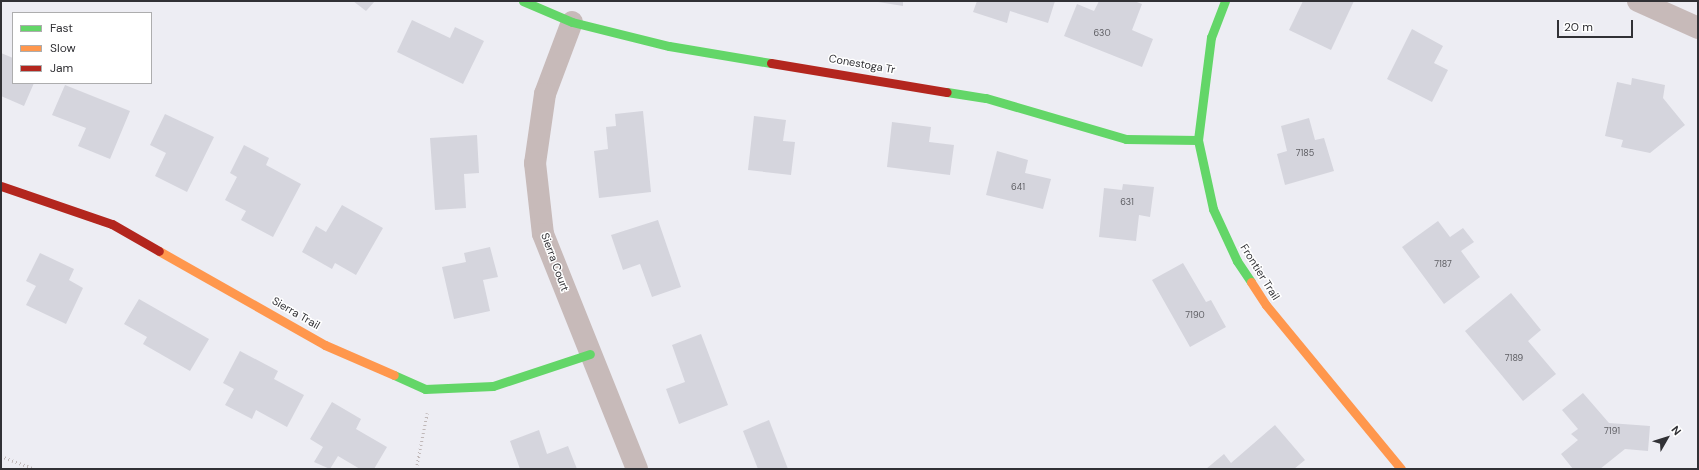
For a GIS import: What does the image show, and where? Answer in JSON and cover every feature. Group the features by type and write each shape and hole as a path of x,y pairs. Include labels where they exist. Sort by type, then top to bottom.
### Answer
{"street":[{"name":"Conestoga Tr","path":"523,1 572,22 669,46 986,98 1126,139 1198,140"},
{"name":"Frontier Trail","path":"1225,1 1211,37 1198,140 1213,209 1237,261 1266,305 1401,469"},
{"path":"1638,1 1698,28"},
{"name":"Sierra Court","path":"572,22 545,94 535,163 543,234 637,469"},
{"name":"Sierra Trail","path":"1,186 112,224 325,344 425,389 493,386 590,354"}],"path":[{"path":"416,469 431,389"},
{"path":"1,456 35,469"}],"building":[{"path":"353,1 375,1 366,11"},
{"path":"872,1 903,1 903,6"},
{"path":"977,1 1055,1 1048,23 1010,11 1007,23 973,12"},
{"path":"1099,1 1134,1 1142,4 1132,30 1153,39 1142,67 1064,36 1077,4 1094,11"},
{"path":"1303,1 1354,1 1331,50 1289,30"},
{"path":"412,20 450,38 455,27 484,41 463,84 397,52"},
{"path":"1412,29 1443,46 1434,63 1448,70 1432,102 1387,79"},
{"path":"1,53 12,58 12,84 34,84 24,106 1,96"},
{"path":"1632,78 1665,85 1663,98 1685,125 1650,153 1621,147 1623,140 1605,136 1617,82 1631,85"},
{"path":"65,85 130,111 110,159 78,146 86,128 52,115"},
{"path":"643,111 651,192 599,198 594,151 608,149 606,127 616,126 615,114"},
{"path":"165,114 214,137 187,192 155,176 166,153 150,145"},
{"path":"754,116 786,120 783,141 795,142 791,175 748,170"},
{"path":"1309,118 1315,140 1324,138 1334,171 1285,185 1277,154 1287,151 1281,126"},
{"path":"892,122 931,127 929,142 954,145 950,175 887,167"},
{"path":"477,135 479,173 464,174 466,208 435,210 430,138"},
{"path":"244,145 269,158 266,165 301,184 273,237 241,220 246,211 225,200 237,177 230,173"},
{"path":"997,151 1028,160 1025,173 1051,179 1043,209 986,195"},
{"path":"1123,184 1154,187 1150,217 1139,215 1136,241 1099,237 1104,188 1122,190"},
{"path":"342,205 383,228 356,275 335,263 332,269 302,252 316,226 326,232"},
{"path":"658,220 681,287 652,297 640,264 623,270 611,235"},
{"path":"1438,221 1450,237 1463,228 1474,242 1461,251 1480,277 1444,304 1402,247"},
{"path":"490,247 498,277 483,280 490,311 454,319 442,267 466,262 464,253"},
{"path":"40,253 74,269 69,280 83,288 66,324 26,305 36,286 26,281"},
{"path":"1183,263 1206,302 1211,300 1226,327 1190,347 1152,280"},
{"path":"1511,293 1541,330 1528,341 1556,374 1523,401 1465,331"},
{"path":"139,299 209,339 190,371 143,344 147,337 124,324"},
{"path":"701,334 728,405 679,424 666,389 685,382 672,345"},
{"path":"240,351 278,371 274,379 304,395 287,427 256,410 252,419 225,405 234,389 223,383"},
{"path":"1583,393 1609,423 1650,426 1648,451 1625,449 1600,469 1573,469 1561,454 1578,440 1571,434 1578,429 1562,410"},
{"path":"332,402 361,419 356,429 387,447 374,469 360,469 338,456 330,469 314,462 323,447 310,439"},
{"path":"769,420 788,469 758,469 743,431"},
{"path":"1275,425 1305,460 1294,469 1206,469 1224,454 1231,463"},
{"path":"539,430 547,454 568,446 577,469 520,469 510,441"}],"traffic: fast":[{"path":"523,1 572,22 669,46 771,63"},
{"path":"1225,1 1211,37 1198,140 1213,209 1237,261 1251,282"},
{"path":"947,92 986,98 1126,139 1198,140"},
{"path":"394,375 425,389 493,386 590,354"}],"traffic: slow":[{"path":"159,251 325,345 394,375"},
{"path":"1251,282 1266,305 1401,469"}],"traffic: jam":[{"path":"771,63 947,92"},
{"path":"1,186 112,224 159,251"}]}
